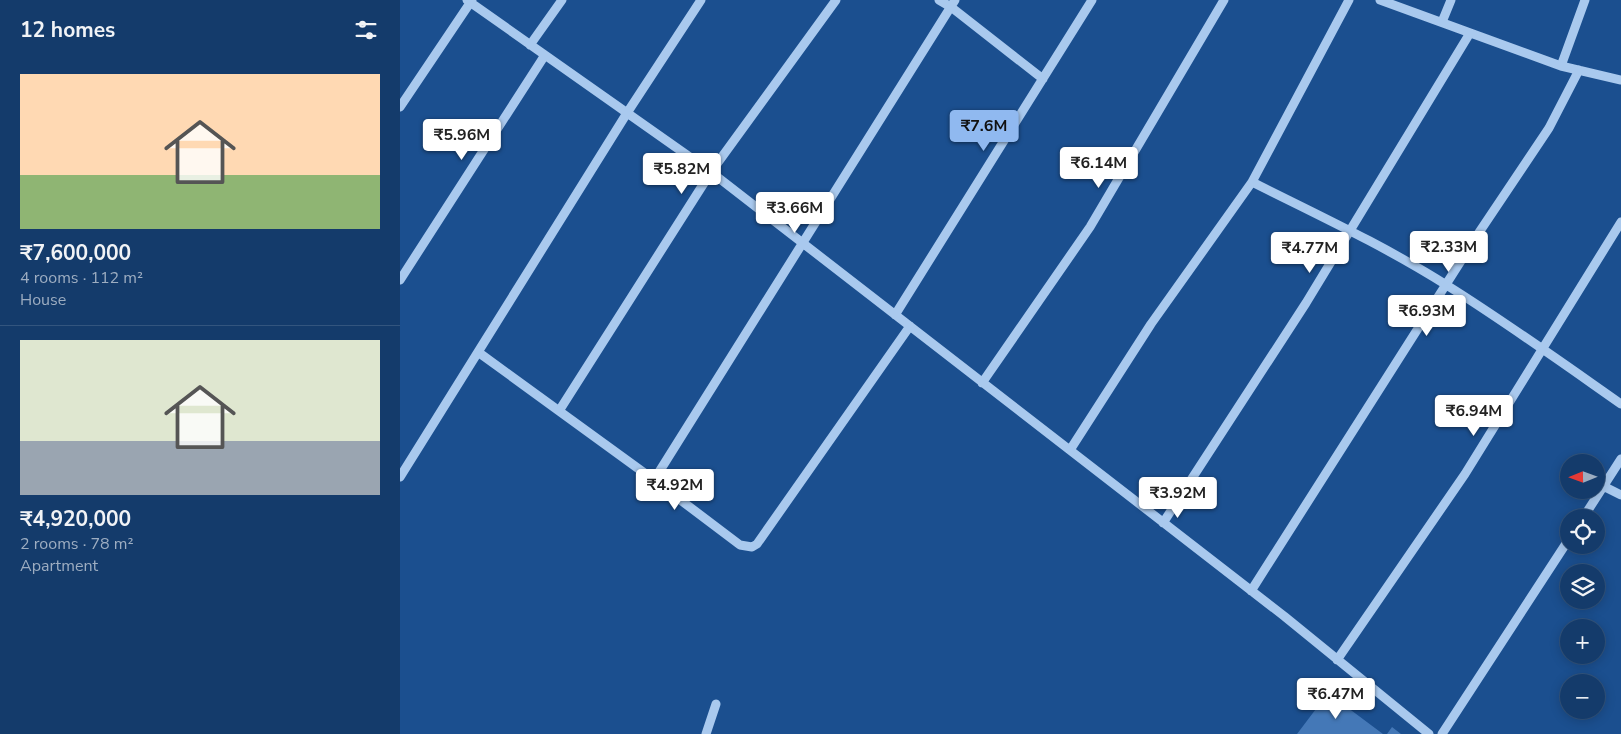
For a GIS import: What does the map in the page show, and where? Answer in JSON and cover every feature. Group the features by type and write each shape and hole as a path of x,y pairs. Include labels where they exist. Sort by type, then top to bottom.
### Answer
{"street":[{"path":"530,45 562,0"},
{"path":"400,477 701,0"},
{"path":"559,411 711,172 836,0"},
{"path":"939,0 953,4 1043,78"},
{"path":"894,315 1092,0"},
{"path":"982,383 1090,227 1224,0"},
{"path":"1070,450 1151,324 1252,182 1349,0"},
{"path":"1380,0 1562,66 1621,80"},
{"path":"1442,22 1451,0"},
{"path":"1562,66 1585,0"},
{"path":"400,107 470,1 711,172 1251,591 1429,734"},
{"path":"654,480 953,4"},
{"path":"1163,523 1306,303 1470,33"},
{"path":"400,278 545,55"},
{"path":"1251,591 1446,285 1549,128 1579,70"},
{"path":"1252,182 1351,230 1446,285 1543,349 1621,404"},
{"path":"1337,660 1465,474 1621,222"},
{"path":"478,352 740,545 752,546 757,544 910,326"},
{"path":"1605,484 1621,460"},
{"path":"1605,487 1621,495"},
{"path":"1442,734 1560,553"},
{"path":"706,734 716,704"}],"building":[{"path":"1328,693 1383,734 1297,734"},
{"path":"1392,727 1401,734 1387,734"}]}
